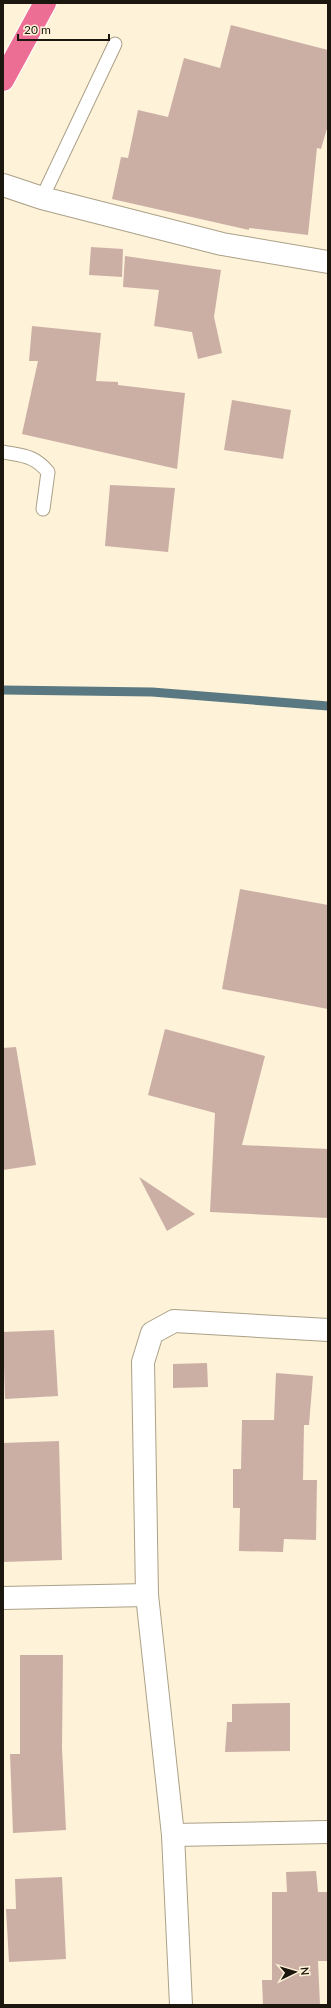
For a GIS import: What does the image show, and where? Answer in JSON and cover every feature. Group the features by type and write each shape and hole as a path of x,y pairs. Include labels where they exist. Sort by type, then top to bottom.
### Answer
{"highway":[{"path":"3,80 45,3"}],"street":[{"path":"3,185 42,198 222,244 328,262"},
{"path":"181,2005 173,1835 147,1595 143,1362 152,1333 174,1321 328,1330"},
{"path":"3,1598 147,1595"},
{"path":"173,1835 328,1832"}],"lane":[{"path":"42,198 115,44"},
{"path":"3,452 30,458 40,462 48,472 43,509"}],"building":[{"path":"231,25 328,50 328,125 321,149 317,148 308,235 249,228 249,230 112,199 121,157 128,158 138,110 168,117 184,58 220,68"},
{"path":"91,247 123,249 122,277 89,275"},
{"path":"125,256 221,270 214,317 222,353 198,359 192,332 154,326 159,290 123,287"},
{"path":"32,326 101,333 96,381 118,382 118,385 185,393 177,469 22,434 38,361 29,361"},
{"path":"232,400 291,410 283,459 224,450"},
{"path":"110,485 175,488 168,552 105,546"},
{"path":"240,889 328,905 328,1009 222,989"},
{"path":"165,1029 265,1056 242,1145 328,1149 328,1218 210,1212 215,1113 148,1095"},
{"path":"16,1047 36,1165 3,1170 3,1048"},
{"path":"139,1177 195,1214 167,1231"},
{"path":"54,1330 58,1396 5,1399 3,1332"},
{"path":"207,1363 208,1387 173,1388 173,1364"},
{"path":"276,1373 313,1376 309,1425 304,1425 303,1480 317,1480 316,1540 284,1539 283,1552 239,1551 240,1508 233,1508 233,1469 241,1469 242,1420 274,1420"},
{"path":"59,1441 62,1560 3,1562 3,1443"},
{"path":"20,1655 63,1655 62,1748 66,1830 13,1833 10,1754 20,1754"},
{"path":"290,1703 290,1751 225,1752 227,1722 232,1722 232,1704"},
{"path":"316,1871 318,1892 328,1892 328,1961 318,1961 320,2005 263,2005 262,1980 272,1980 272,1892 287,1892 286,1872"},
{"path":"62,1877 66,1959 9,1962 6,1909 16,1909 15,1879"}],"waterway":[{"path":"3,690 152,692 328,706"}]}
